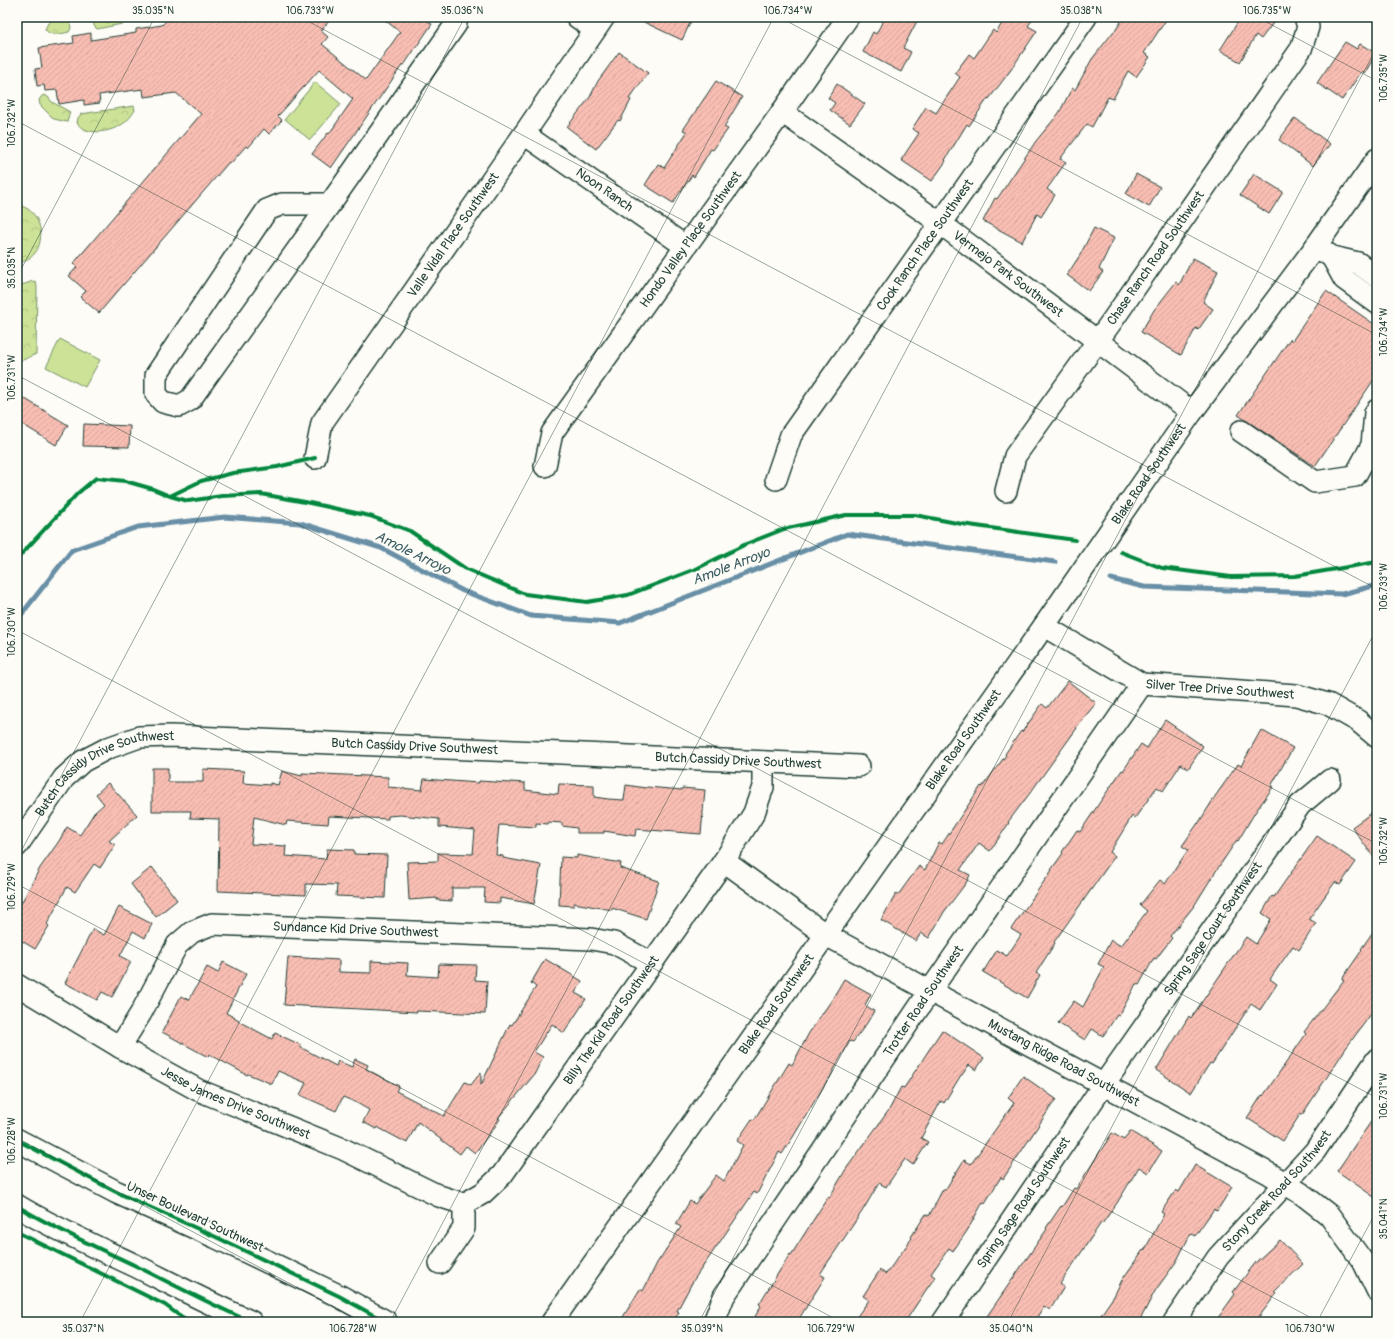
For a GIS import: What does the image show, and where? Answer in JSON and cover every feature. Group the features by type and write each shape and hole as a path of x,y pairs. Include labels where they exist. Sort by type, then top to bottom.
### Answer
{"main road":[{"name":"Unser Boulevard Southwest","path":"17,1140 116,1192 339,1296 386,1322"},
{"path":"17,1206 43,1221 206,1302 251,1322"}],"street":[{"path":"577,17 600,24"},
{"name":"Hondo Valley Place Southwest","path":"545,466 552,433 782,112 848,17"},
{"name":"Cook Ranch Place Southwest","path":"776,479 791,435 1086,17"},
{"path":"330,204 282,204 267,210 156,375 156,394 163,402 179,406 190,400 330,204 454,19"},
{"name":"Chase Ranch Road Southwest","path":"1006,491 1015,456 1098,341 1301,49 1306,22"},
{"name":"Valle Vidal Place Southwest","path":"315,458 322,423 600,24"},
{"name":"Vermejo Park Southwest","path":"782,112 940,223 1192,412"},
{"name":"Noon Ranch","path":"524,134 685,246"},
{"name":"Blake Road Southwest","path":"552,1322 1044,626 1192,412 1324,251 1377,159"},
{"path":"1324,251 1358,263 1377,277"},
{"path":"1324,251 1344,279 1377,302"},
{"path":"1241,431 1316,482 1355,476 1372,445 1375,413 1377,410"},
{"name":"Silver Tree Drive Southwest","path":"1044,626 1142,684 1296,695 1328,704 1358,721 1377,737"},
{"name":"Trotter Road Southwest","path":"714,1322 724,1296 930,991 1142,684"},
{"name":"Butch Cassidy Drive Southwest","path":"17,846 64,778 83,761 108,748 139,737 179,736 859,766"},
{"name":"Billy The Kid Road Southwest","path":"464,1204 484,1193 502,1175 724,861 754,812 763,787 763,762"},
{"name":"Spring Sage Court Southwest","path":"1104,1084 1300,805 1330,780"},
{"name":"Mustang Ridge Road Southwest","path":"724,861 826,935 1286,1183 1329,1215 1364,1262 1377,1290"},
{"name":"Sundance Kid Drive Southwest","path":"120,1047 141,1013 178,945 192,932 212,924 591,939 614,943 651,963"},
{"name":"Jesse James Drive Southwest","path":"17,985 120,1047 198,1090 343,1149 439,1196 464,1204"},
{"name":"Stony Creek Road Southwest","path":"1174,1322 1218,1258 1315,1151 1377,1059"},
{"name":"Spring Sage Road Southwest","path":"943,1322 1104,1084"},
{"path":"440,1263 464,1228 464,1204"}],"green space":[{"path":"58,17 69,18 71,28 69,32 52,34 47,32 45,29 48,23"},
{"path":"93,17 129,17 130,22 97,29 94,26"},
{"path":"315,82 341,104 310,140 285,119"},
{"path":"45,95 52,102 70,112 67,122 54,119 40,105 39,100"},
{"path":"134,106 135,110 128,120 123,124 107,131 96,132 85,130 77,123 81,114"},
{"path":"17,205 27,208 34,215 39,224 41,234 35,253 28,260 17,263"},
{"path":"33,281 36,282 37,287 36,354 23,360 17,360 17,285"},
{"path":"60,339 100,360 85,387 46,367"}],"building":[{"path":"170,17 332,17 321,31 328,37 322,44 366,80 400,32 381,17 422,17 432,24 331,168 312,154 328,133 329,134 353,99 319,70 278,116 282,120 269,134 264,129 248,148 246,146 231,163 229,162 99,313 80,297 86,291 69,276 77,267 73,264 201,114 176,93 144,97 143,89 99,95 100,103 84,105 84,100 59,104 57,90 45,91 44,85 37,86 35,69 42,68 39,48 74,43 73,36 91,33 91,40 136,33 136,29 162,25"},
{"path":"633,17 693,17 682,40"},
{"path":"885,17 909,17 917,21 903,48 911,52 901,72 863,52 873,32 876,34"},
{"path":"1006,17 1034,17 1028,26 1037,31 1010,71 989,99 988,98 969,126 967,124 945,160 946,161 932,181 901,160 919,133 912,129 926,107 936,113 960,77 955,73 969,54 974,58 993,30 996,33"},
{"path":"1124,17 1168,17 1144,53 1150,57 1136,77 1128,71 1113,99 1108,97 1092,127 1087,124 1060,159 1066,162 1047,189 1055,195 1041,217 1037,214 1022,242 983,221 995,198 997,199 1036,141 1059,113 1072,88 1075,90 1092,59 1115,31"},
{"path":"1241,17 1265,17 1273,23 1261,39 1256,35 1240,62 1220,50"},
{"path":"1345,42 1357,49 1360,44 1376,53 1365,73 1362,71 1342,100 1317,83"},
{"path":"619,52 648,73 629,99 631,100 620,121 618,120 596,149 567,127 590,97 598,81"},
{"path":"716,81 742,97 724,127 728,129 713,150 711,149 694,177 692,175 673,203 645,185 658,164 664,168 687,132 683,130"},
{"path":"837,84 865,104 850,124 830,110 835,103 828,98"},
{"path":"1295,118 1330,144 1313,166 1279,140"},
{"path":"1136,174 1160,187 1149,207 1126,194"},
{"path":"1254,174 1283,192 1269,214 1240,195"},
{"path":"1094,228 1114,238 1099,269 1103,272 1089,291 1067,275 1080,255"},
{"path":"1193,258 1218,271 1203,302 1213,309 1198,330 1196,328 1181,355 1141,332 1154,310 1176,282 1179,285"},
{"path":"1326,291 1377,326 1377,375 1315,466 1238,415 1290,339 1292,341"},
{"path":"17,394 68,425 56,445 17,421"},
{"path":"84,424 130,426 129,447 83,446"},
{"path":"1068,681 1096,703 1076,728 1008,822 1009,823 990,851 979,843 960,870 970,875 966,883 944,912 929,938 921,933 916,941 881,920 896,894 898,895 919,866 925,870 939,842 942,844 981,786 982,787 1006,755 1005,754 1021,731 1022,732 1042,704 1047,708"},
{"path":"1165,720 1203,746 1188,769 1181,764 1163,791 1157,787 1135,818 1132,816 1110,852 1115,856 1054,942 1055,943 1036,973 1040,975 1027,998 983,972 997,950 1007,956 1021,935 1011,929 1052,870 1063,853 1062,852 1077,830 1080,832 1141,744 1147,748"},
{"path":"1261,730 1293,748 1271,786 1273,787 1194,906 1170,936 1172,938 1156,959 1154,958 1139,985 1136,984 1119,1016 1117,1015 1103,1036 1092,1029 1085,1040 1058,1023 1074,1001 1083,1007 1104,967 1098,964 1111,940 1121,946 1147,911 1140,905 1160,880 1165,884 1188,850 1182,846 1238,764 1241,766"},
{"path":"152,768 168,768 168,782 203,782 203,769 244,771 243,783 270,785 270,783 278,785 282,771 302,776 302,773 388,777 388,787 422,790 424,779 479,783 479,781 525,783 525,790 558,794 559,784 594,785 594,797 624,800 626,785 646,788 682,790 682,788 705,790 701,834 636,829 635,836 604,831 604,833 577,833 577,828 562,826 562,823 548,822 548,824 536,823 536,827 499,825 496,855 503,856 503,858 541,865 534,904 500,898 500,903 484,902 485,888 452,888 452,901 437,900 437,898 409,900 407,862 438,861 438,853 473,854 475,830 439,827 439,819 400,815 388,816 388,819 329,816 328,824 287,821 286,825 254,817 251,844 286,846 285,856 326,859 327,849 354,850 354,854 387,855 385,898 336,896 337,885 306,884 306,895 218,891 219,819 190,818 191,811 152,811"},
{"path":"108,783 137,815 109,841 115,845 100,868 94,864 75,892 67,887 47,924 49,926 35,949 17,938 17,911 40,868 67,827 80,835 94,813 104,804 96,794"},
{"path":"1377,809 1377,862 1352,827"},
{"path":"1317,836 1356,862 1340,885 1335,882 1309,919 1316,923 1299,950 1293,946 1270,979 1277,984 1260,1010 1251,1004 1212,1064 1210,1063 1191,1093 1156,1070 1189,1016 1191,1018 1246,937 1256,944 1271,919 1262,913 1272,896 1274,897"},
{"path":"577,855 621,863 620,868 659,881 646,919 612,908 612,910 574,903 574,906 559,905 561,857 577,858"},
{"path":"152,867 177,900 156,917 131,884"},
{"path":"119,907 152,924 145,938 133,931 120,956 131,962 112,997 102,992 97,1000 65,983 93,929 104,935"},
{"path":"1377,926 1377,1006 1346,1048 1283,1141 1247,1118 1306,1034 1304,1032 1344,980 1342,979"},
{"path":"288,957 339,960 339,972 371,973 371,961 408,963 407,975 438,977 439,964 476,965 475,980 487,981 485,1014 284,1005"},
{"path":"545,959 582,981 575,993 586,999 564,1033 552,1024 534,1052 543,1057 534,1075 498,1118 500,1119 475,1153 466,1146 460,1154 418,1122 407,1143 377,1127 376,1129 363,1122 369,1110 355,1102 343,1097 336,1111 300,1095 306,1083 278,1071 272,1084 248,1074 247,1075 209,1054 208,1057 162,1032 181,996 189,1000 207,967 218,973 223,962 246,974 226,1013 272,1039 275,1033 301,1045 300,1047 336,1066 338,1061 352,1067 355,1059 368,1065 366,1069 399,1086 396,1091 444,1116 465,1082 471,1085 481,1072 481,1085 510,1024 512,1025 536,987 531,983"},
{"path":"844,979 871,994 865,1005 874,1011 853,1042 850,1041 829,1079 782,1154 779,1152 757,1194 754,1192 693,1281 677,1311 679,1312 673,1322 620,1322 640,1289 643,1291 657,1263 681,1227 676,1224 690,1201 695,1204 716,1175 724,1181 743,1145 737,1141 752,1119 754,1120 789,1063 792,1065 809,1033"},
{"path":"942,1030 984,1058 976,1070 969,1065 944,1103 941,1101 921,1138 928,1142 913,1165 905,1159 886,1187 879,1183 863,1210 820,1274 825,1277 797,1322 752,1322 761,1306 759,1304 790,1254 791,1255 828,1197 829,1198 846,1169 889,1110 901,1087 904,1088"},
{"path":"1023,1076 1056,1099 1003,1179 1001,1177 985,1203 983,1202 967,1231 953,1251 949,1248 931,1274 935,1277 905,1322 853,1322 869,1300 863,1296 880,1270 886,1274 912,1238 911,1237 926,1214 929,1216 943,1189 945,1190 964,1160 971,1164 1014,1103 1008,1098"},
{"path":"1377,1113 1377,1199 1337,1171"},
{"path":"1130,1131 1162,1151 1148,1173 1139,1167 1117,1203 1102,1224 1101,1223 1060,1284 1064,1287 1050,1310 1044,1306 1034,1322 983,1322 1047,1229 1046,1228 1061,1206 1062,1207 1074,1188 1076,1189 1112,1133 1124,1140"},
{"path":"1195,1165 1232,1187 1217,1211 1214,1209 1195,1236 1191,1233 1176,1262 1155,1291 1139,1322 1096,1322 1114,1296 1122,1280 1143,1250 1144,1251 1164,1214 1161,1212 1176,1190 1179,1192"},
{"path":"1280,1240 1303,1264 1275,1291 1277,1293 1255,1322 1215,1322 1235,1294 1233,1292 1256,1262"}],"waterway":[{"name":"Amole Arroyo","path":"17,620 72,550 138,527 225,517 300,523 381,548 463,591 531,616 620,623 847,534 1055,562"},
{"name":"Amole Arroyo","path":"1111,579 1144,587 1342,594 1377,585"}],"cycle path":[{"path":"17,559 78,493 96,478 125,481 153,489 170,496 201,481 233,473 277,467 315,458"},
{"path":"170,496 188,501 222,496 261,494 370,516 410,531 466,569 525,594 587,602 628,595 698,568 746,544 784,529 846,515 915,515 962,524 1075,540"},
{"path":"1121,552 1162,568 1231,577 1295,576 1377,562"},
{"path":"17,1140 116,1192 216,1237 339,1296 386,1322"},
{"path":"17,1206 76,1238 251,1322"},
{"path":"17,1232 165,1305 188,1322"}]}
